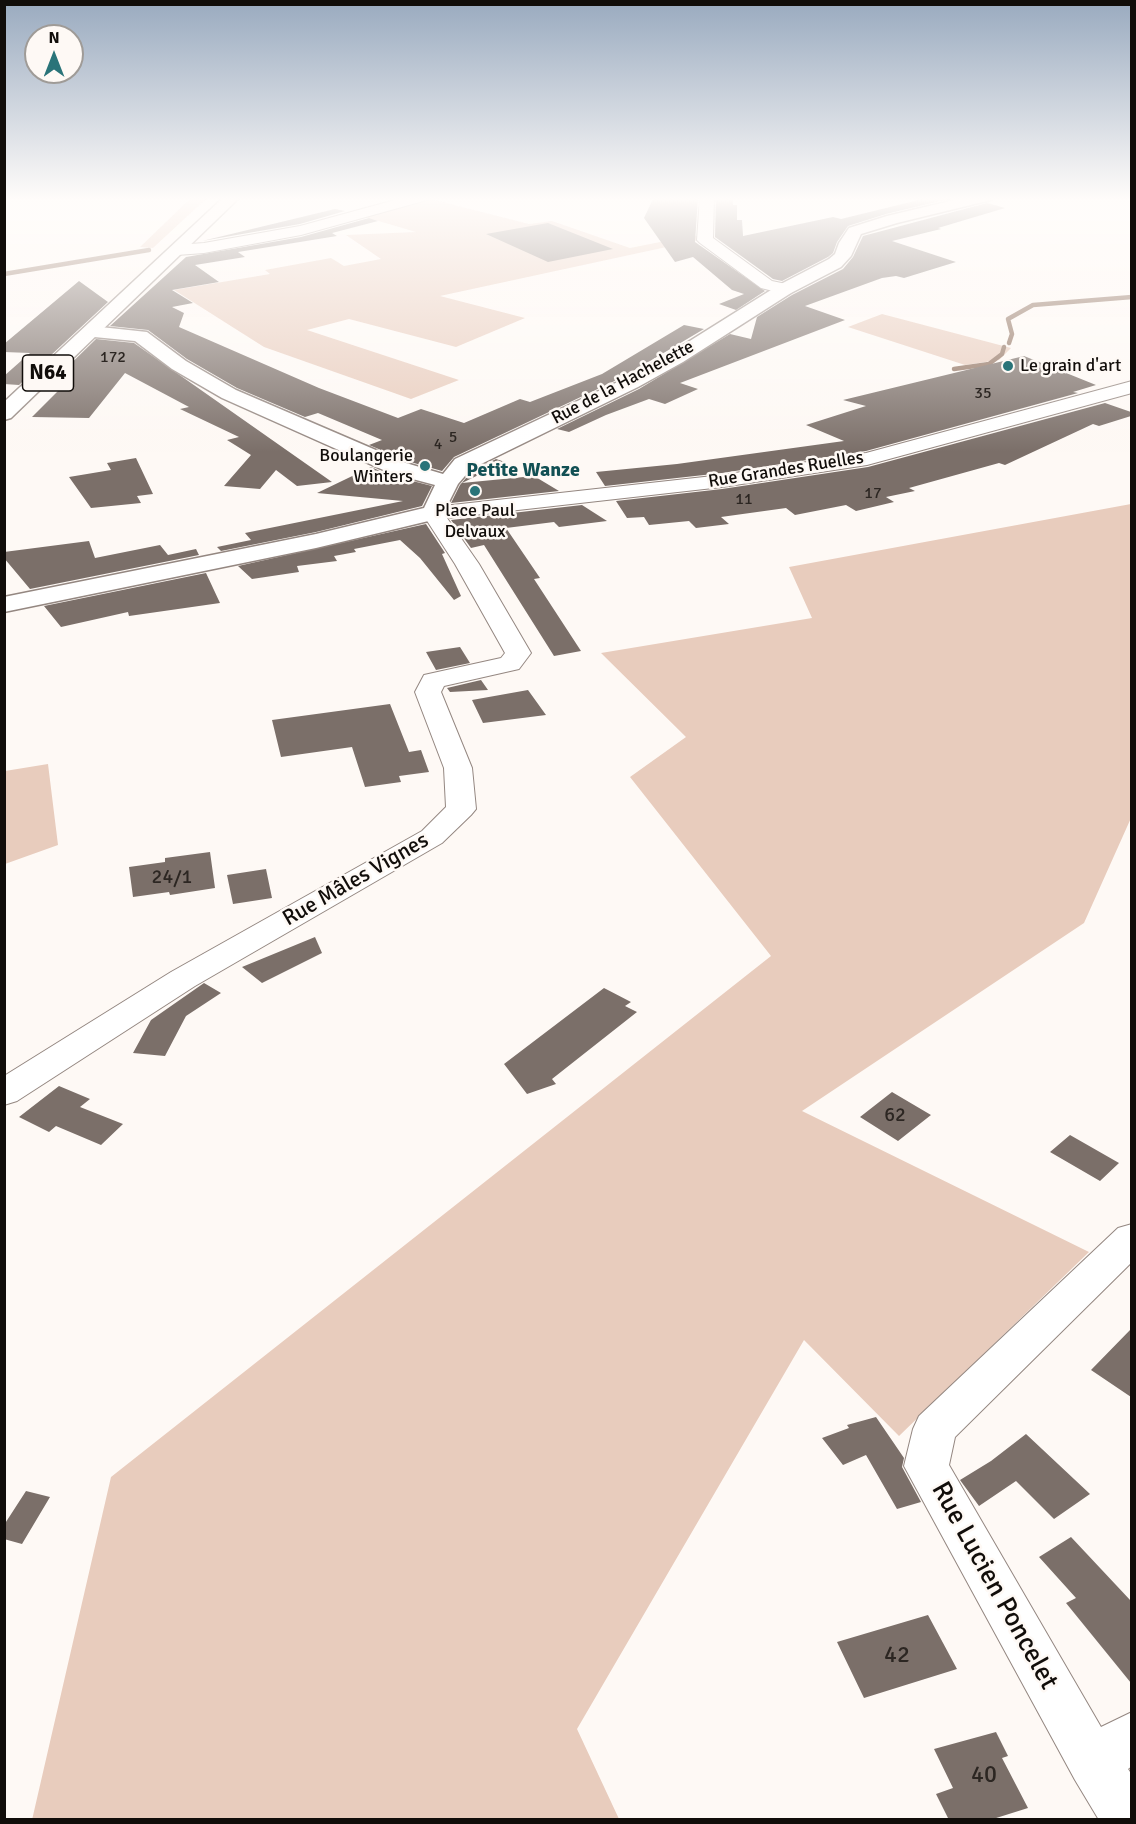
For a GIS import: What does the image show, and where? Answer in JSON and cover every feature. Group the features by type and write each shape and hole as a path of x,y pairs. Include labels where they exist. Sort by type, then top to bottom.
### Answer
{"street":[{"name":"N64","path":"4,414 143,282"},
{"path":"763,282 785,289"},
{"name":"Rue de la Hachelette","path":"433,513 448,482 463,464 631,383 676,358 798,282"},
{"path":"91,332 140,336 179,365 229,394 398,468 448,482"},
{"name":"Rue Grandes Ruelles","path":"433,513 722,481 867,459 1131,387"},
{"path":"4,605 316,541 433,513"},
{"name":"Rue Mâles Vignes","path":"4,1093 183,979 432,837 461,809 458,768 428,693 433,680 510,664 518,653 467,564 433,513"},
{"name":"Rue Lucien Poncelet","path":"1130,1820 1112,1749 926,1466 935,1429 1131,1238"}],"shaded area":[{"path":"221,282 504,282 440,296 525,318 456,347 349,319 307,330 459,380 411,399 264,347 174,290"},
{"path":"882,314 1011,348 999,360 965,365 848,327"},
{"path":"1131,504 1131,818 1084,923 802,1111 1089,1252 899,1436 804,1340 577,1729 619,1819 32,1820 111,1477 771,956 630,777 686,737 601,653 812,618 789,567"},
{"path":"48,764 58,845 5,864 5,771"}],"building":[{"path":"78,282 108,302 19,385 4,384 4,376 30,353 4,352 4,344"},
{"path":"158,282 218,282 172,290 193,303 172,307 184,313 179,327 319,388 398,418 421,409 464,423 520,399 530,402 602,374 684,325 704,329 623,377 454,457 442,471 407,461 369,445 382,440 318,413 305,417 237,388 187,359 148,330 110,326"},
{"path":"723,282 752,282 765,291 736,310 719,304 744,294 732,290"},
{"path":"817,282 871,282 805,306 845,320 680,383 698,389 665,404 649,399 569,432 557,429 639,389 730,334 751,339 757,317"},
{"path":"96,339 134,343 332,482 297,486 276,470 260,489 224,486 251,455 227,440 239,437 180,409 189,407 125,373 89,418 32,417 62,387 47,387"},
{"path":"1024,356 1096,385 1073,392 1078,393 866,451 722,473 605,486 596,472 677,464 844,441 806,425 866,406 843,400"},
{"path":"1105,403 1131,412 1131,416 1099,426 1093,424 1005,465 999,463 909,488 915,491 886,497 894,502 856,511 846,505 795,515 786,508 721,517 729,524 696,528 689,521 649,525 644,517 627,518 616,501 722,489 868,467"},
{"path":"136,458 153,494 137,496 141,503 91,508 69,477 111,470 107,463"},
{"path":"496,459 505,462 462,483 534,476 559,491 451,503 460,485 472,471"},
{"path":"371,467 389,475 432,486 422,506 316,532 221,551 217,547 251,540 245,533 403,501 317,493"},
{"path":"582,505 607,521 559,527 554,522 506,528 540,578 534,579 581,651 554,656 484,545 471,548 451,520"},
{"path":"426,524 445,553 442,554 461,596 454,600 420,558 400,540 354,549 356,552 334,556 337,561 297,566 299,572 252,579 238,566"},
{"path":"89,541 95,558 160,545 168,555 196,549 199,555 30,589 4,558 4,552"},
{"path":"206,573 220,603 129,616 128,612 61,627 44,606"},
{"path":"460,647 470,663 436,670 426,652"},
{"path":"481,680 488,690 450,692 447,688"},
{"path":"528,690 546,715 483,723 472,700"},
{"path":"390,704 409,752 421,750 429,772 399,776 401,782 365,787 352,747 281,757 272,720"},
{"path":"210,852 215,888 170,895 169,892 133,897 129,867 165,862 165,858"},
{"path":"266,869 272,898 233,904 227,875"},
{"path":"315,937 322,953 262,983 242,967"},
{"path":"204,983 221,993 186,1016 165,1056 133,1053 151,1020"},
{"path":"604,988 631,1002 625,1006 637,1012 552,1079 556,1084 527,1094 504,1064"},
{"path":"59,1086 90,1099 80,1107 123,1124 101,1145 56,1126 49,1132 19,1117"},
{"path":"892,1092 931,1115 898,1141 860,1117"},
{"path":"1070,1135 1119,1163 1100,1181 1050,1152"},
{"path":"1131,1329 1131,1397 1091,1370"},
{"path":"876,1417 904,1458 902,1467 921,1502 897,1509 866,1455 843,1465 822,1438 849,1428 847,1425"},
{"path":"1026,1434 1090,1494 1054,1519 1016,1481 979,1506 960,1480 991,1461"},
{"path":"26,1491 50,1497 22,1544 4,1539 4,1525"},
{"path":"1071,1537 1131,1601 1131,1683 1066,1603 1076,1598 1039,1557"},
{"path":"928,1615 957,1669 864,1698 837,1642"},
{"path":"996,1732 1008,1756 1002,1758 1028,1808 993,1819 949,1820 936,1794 953,1788 934,1749"}],"waterway":[{"path":"1009,343 1012,334 1008,319 1033,305 1132,297"},
{"path":"954,369 989,364 1002,354 1004,347"}],"place":[{"name":"Le grain d'art","path":"1008,366"},
{"name":"Boulangerie Winters","path":"425,466"},
{"name":"Place Paul Delvaux","path":"475,491"}],"district":[{"name":"Petite Wanze","path":"523,471"}]}
